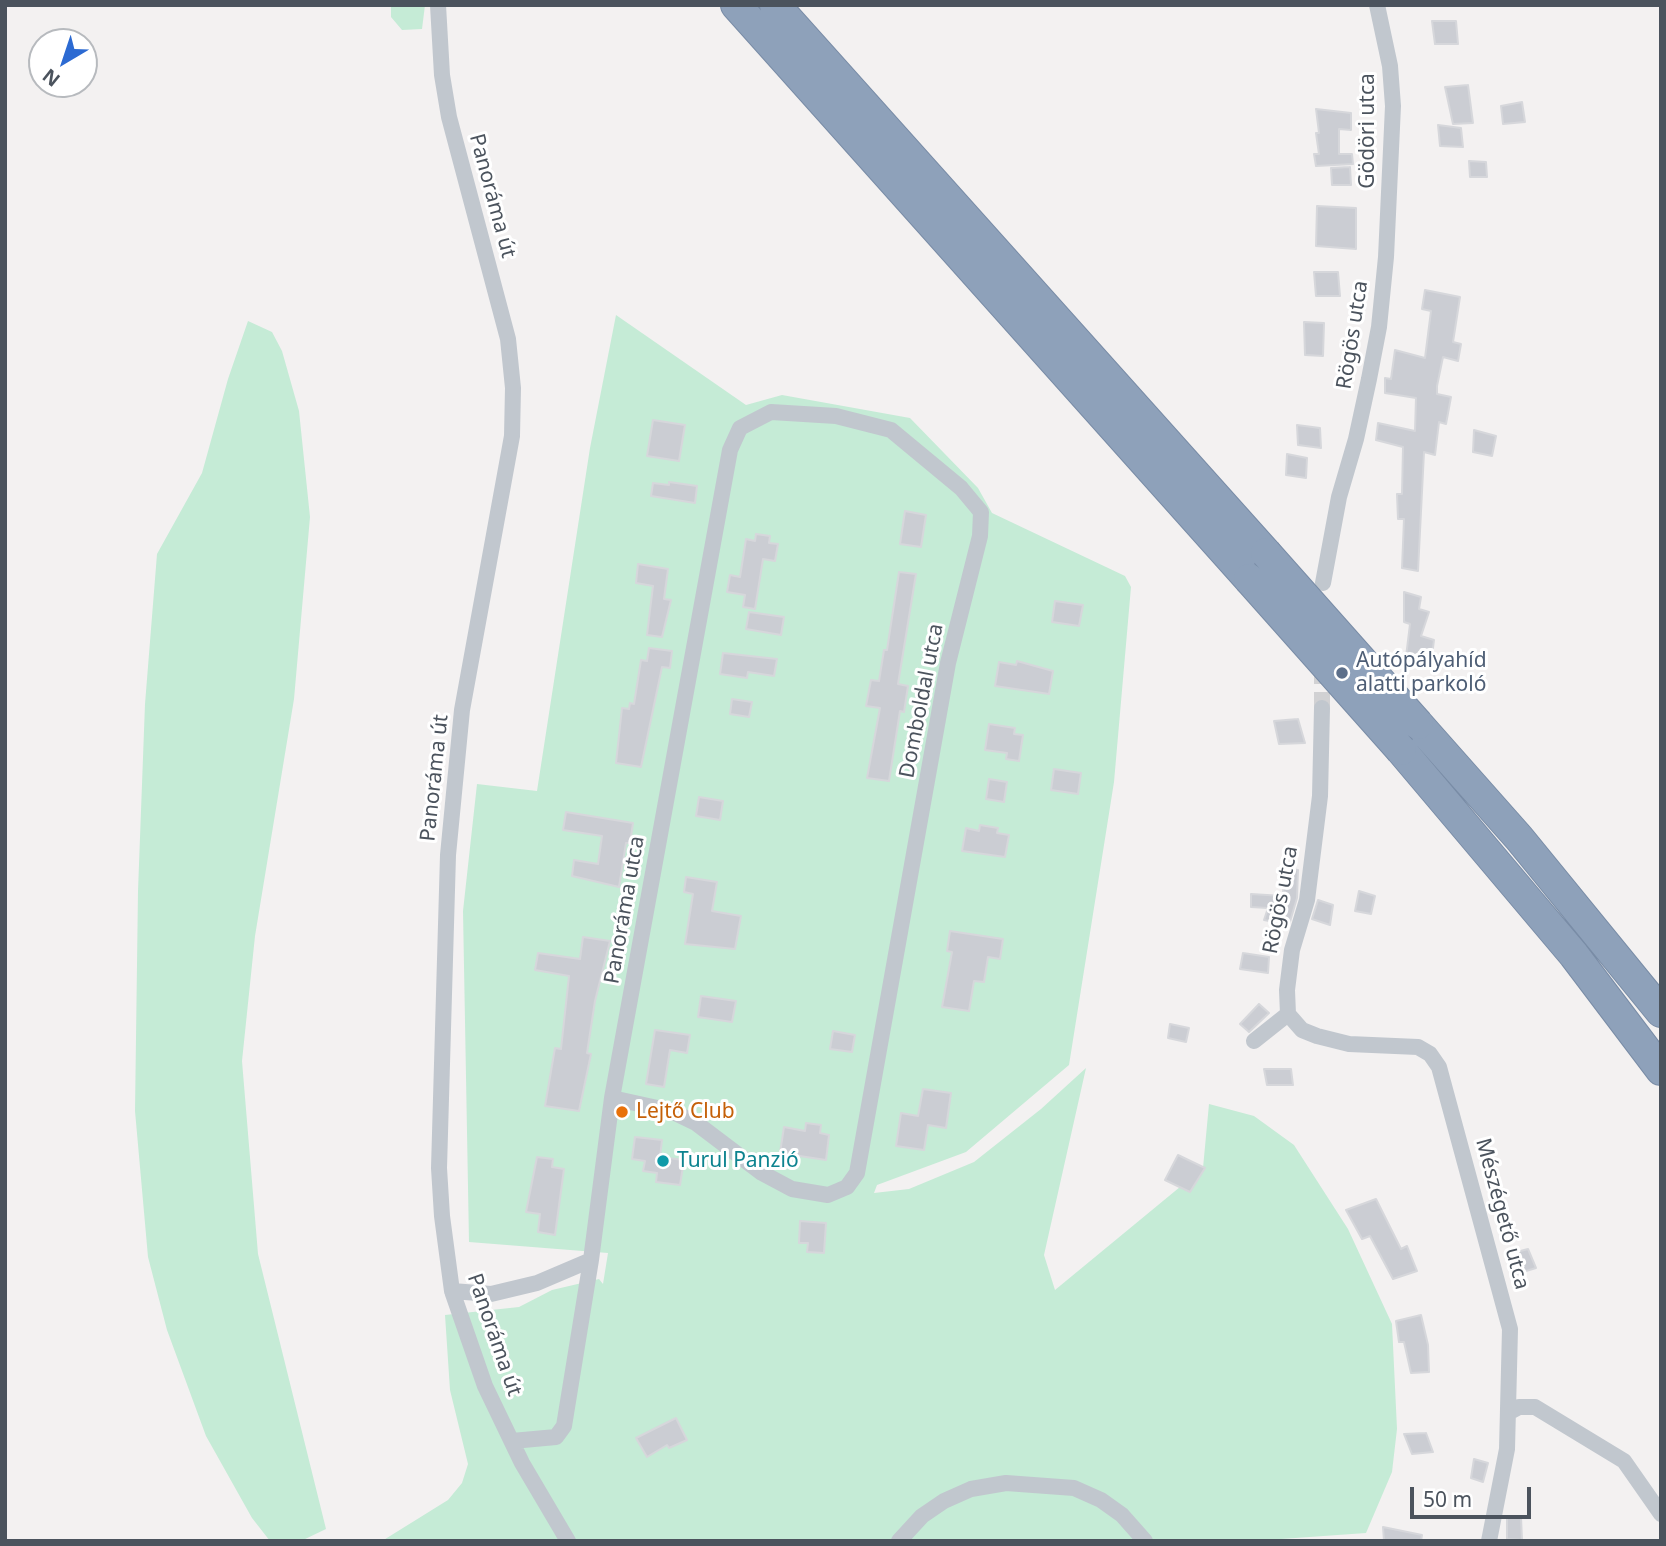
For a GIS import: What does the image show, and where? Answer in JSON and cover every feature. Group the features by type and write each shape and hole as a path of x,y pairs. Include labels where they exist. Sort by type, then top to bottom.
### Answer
{"highway":[{"path":"736,5 1401,750 1574,955 1661,1070"},
{"path":"775,5 1519,838 1661,1012"}],"street":[{"name":"Panoráma út","path":"438,5 442,75 449,117 508,339 513,388 512,436 462,710 448,855 439,1168 452,1291 485,1386 512,1441 568,1541"},
{"name":"Gödöri utca","path":"1377,5 1390,66 1393,106 1386,257"},
{"name":"Rögös utca","path":"1323,583 1339,497 1356,439 1369,379 1379,327 1386,257"},
{"name":"Domboldal utca","path":"612,1098 671,1111 696,1123 762,1173 792,1189 828,1195 847,1187 857,1173 948,663 980,536 981,512 961,488 891,430 836,416 771,412 740,428"},
{"name":"Panoráma utca","path":"512,1441 556,1437 564,1426 591,1260 612,1098 730,450 740,428"},
{"name":"Rögös utca","path":"1289,1014 1287,990 1292,950 1307,900 1320,796 1322,708"},
{"path":"1254,1041 1289,1014"},
{"name":"Mészégető utca","path":"1289,1014 1302,1030 1317,1036 1349,1044 1418,1047 1430,1054 1439,1067 1510,1329 1507,1449 1489,1541"},
{"path":"452,1291 491,1294 537,1283 591,1260"},
{"path":"1508,1413 1519,1407 1535,1407 1624,1461 1661,1514"},
{"path":"899,1541 922,1516 944,1501 971,1489 1006,1483 1037,1483 1083,1492 1101,1500 1122,1516 1145,1541"}],"green space":[{"path":"391,5 425,5 422,29 402,30 391,17"},
{"path":"616,315 746,405 782,395 910,418 978,488 992,513 1125,576 1131,587 1114,782 1069,1065 966,1152 877,1185 874,1193 909,1189 974,1162 1041,1109 1086,1068 1044,1255 1055,1290 1203,1168 1209,1104 1254,1116 1294,1145 1348,1229 1392,1324 1397,1429 1392,1472 1366,1533 1253,1541 382,1541 448,1500 462,1483 468,1464 450,1390 445,1315 519,1307 552,1290 599,1279 603,1284 608,1253 469,1242 463,911 477,784 537,791 590,448"},
{"path":"248,321 272,332 282,351 299,411 310,517 294,699 255,936 242,1061 258,1254 326,1529 301,1541 270,1541 252,1518 206,1436 167,1330 148,1257 135,1111 138,891 145,704 157,554 202,473 228,379"}],"building":[{"path":"1432,21 1456,21 1458,44 1435,44"},
{"path":"1468,85 1473,123 1453,124 1445,87"},
{"path":"1522,102 1525,122 1503,124 1501,106"},
{"path":"1316,109 1351,113 1351,130 1339,129 1339,154 1352,154 1353,164 1316,166 1314,154 1319,154 1316,133 1319,133"},
{"path":"1438,125 1461,128 1463,147 1440,146"},
{"path":"1469,161 1486,162 1487,177 1470,177"},
{"path":"1350,167 1351,185 1332,185 1331,168"},
{"path":"1317,206 1356,208 1356,249 1316,246"},
{"path":"1314,272 1338,272 1340,296 1316,296"},
{"path":"1425,290 1460,297 1453,342 1461,344 1458,361 1443,357 1437,394 1451,397 1446,424 1439,422 1435,455 1424,452 1418,571 1402,568 1404,519 1398,519 1397,494 1402,494 1403,447 1376,440 1378,423 1415,431 1416,398 1385,393 1385,378 1391,379 1395,350 1425,358 1431,311 1422,309"},
{"path":"1304,322 1324,323 1323,356 1305,355"},
{"path":"653,420 685,425 679,461 647,456"},
{"path":"1297,425 1320,428 1321,448 1298,445"},
{"path":"1474,430 1496,436 1492,456 1473,452"},
{"path":"1287,454 1307,458 1306,478 1286,475"},
{"path":"669,482 697,486 695,503 651,496 653,483 669,485"},
{"path":"905,511 926,515 921,547 900,544"},
{"path":"756,534 770,536 769,543 778,544 775,561 763,559 755,609 743,607 745,595 727,592 730,575 740,577 746,539 755,541"},
{"path":"638,564 668,569 664,599 671,600 662,637 647,635 653,586 636,583"},
{"path":"899,572 916,574 898,684 908,686 904,712 900,711 889,781 867,778 880,708 866,706 871,680 879,681 884,650 887,650"},
{"path":"1404,592 1421,597 1419,609 1429,612 1421,636 1434,640 1432,656 1419,652 1417,663 1413,662 1411,666 1405,665 1410,624 1404,622"},
{"path":"1055,601 1083,605 1079,626 1052,622"},
{"path":"749,612 784,617 781,635 746,629"},
{"path":"649,648 672,651 670,668 662,667 641,767 616,763 622,708 629,709 630,703 634,704 641,660 647,661"},
{"path":"723,653 777,659 774,676 748,672 747,678 720,674"},
{"path":"1017,661 1053,671 1049,694 995,686 999,662 1016,665"},
{"path":"732,699 752,702 749,717 730,714"},
{"path":"1298,719 1305,743 1279,744 1274,721"},
{"path":"989,724 1015,728 1014,734 1023,735 1019,761 1006,759 1007,753 985,750"},
{"path":"1054,769 1081,773 1078,794 1051,790"},
{"path":"989,779 1007,782 1004,802 986,799"},
{"path":"699,797 723,801 720,820 696,816"},
{"path":"566,812 633,823 630,843 626,843 619,887 572,876 574,860 598,864 602,836 563,830"},
{"path":"980,825 998,828 997,833 1009,835 1005,857 962,851 966,828 979,831"},
{"path":"1284,868 1298,870 1297,898 1289,925 1264,920 1268,908 1251,907 1251,894 1283,896"},
{"path":"686,877 717,882 712,911 741,916 735,949 685,944 693,894 684,892"},
{"path":"1359,891 1375,896 1371,914 1355,911"},
{"path":"1318,900 1333,905 1330,925 1312,919"},
{"path":"950,931 1003,939 1000,959 988,957 984,982 974,981 969,1011 942,1007 952,952 947,951"},
{"path":"583,937 610,941 595,1001 587,1053 591,1054 579,1111 545,1106 555,1048 561,1049 569,976 535,970 538,953 580,959"},
{"path":"1243,953 1269,957 1268,973 1240,969"},
{"path":"701,996 736,1001 732,1022 698,1017"},
{"path":"1259,1004 1269,1013 1249,1032 1240,1024"},
{"path":"1170,1024 1189,1028 1186,1042 1168,1038"},
{"path":"655,1030 690,1035 687,1053 670,1050 664,1087 646,1084"},
{"path":"833,1031 855,1035 852,1052 830,1049"},
{"path":"1264,1069 1291,1069 1293,1085 1267,1085"},
{"path":"923,1089 951,1093 946,1128 928,1125 924,1150 896,1146 901,1113 918,1116"},
{"path":"806,1123 821,1125 820,1133 829,1135 826,1160 780,1153 784,1127 805,1131"},
{"name":"Turul Panzió","path":"635,1137 662,1140 660,1157 684,1160 680,1185 656,1182 657,1173 643,1171 645,1161 632,1159"},
{"path":"1178,1155 1205,1168 1190,1192 1165,1180"},
{"path":"537,1157 553,1159 552,1167 564,1169 555,1235 538,1232 540,1214 526,1212"},
{"path":"1376,1199 1401,1249 1407,1246 1417,1271 1393,1279 1370,1236 1362,1239 1346,1210"},
{"path":"800,1221 826,1223 824,1253 807,1252 808,1243 799,1243"},
{"path":"1528,1249 1536,1268 1516,1274 1505,1255"},
{"path":"1421,1315 1428,1345 1429,1372 1411,1373 1404,1342 1399,1342 1396,1321"},
{"path":"676,1418 687,1440 669,1448 667,1445 647,1457 636,1438"},
{"path":"1426,1433 1433,1452 1412,1454 1404,1434"},
{"path":"1474,1459 1488,1463 1483,1482 1471,1478"},
{"path":"1507,1517 1521,1517 1522,1540 1507,1539"},
{"path":"1383,1527 1422,1535 1421,1541 1384,1541"}],"tunnel":[{"path":"1322,662 1322,708"}],"place":[{"name":"Autópályahíd alatti parkoló","path":"1342,673"},
{"name":"Lejtő Club","path":"622,1112"},
{"name":"Turul Panzió","path":"663,1161"}]}
